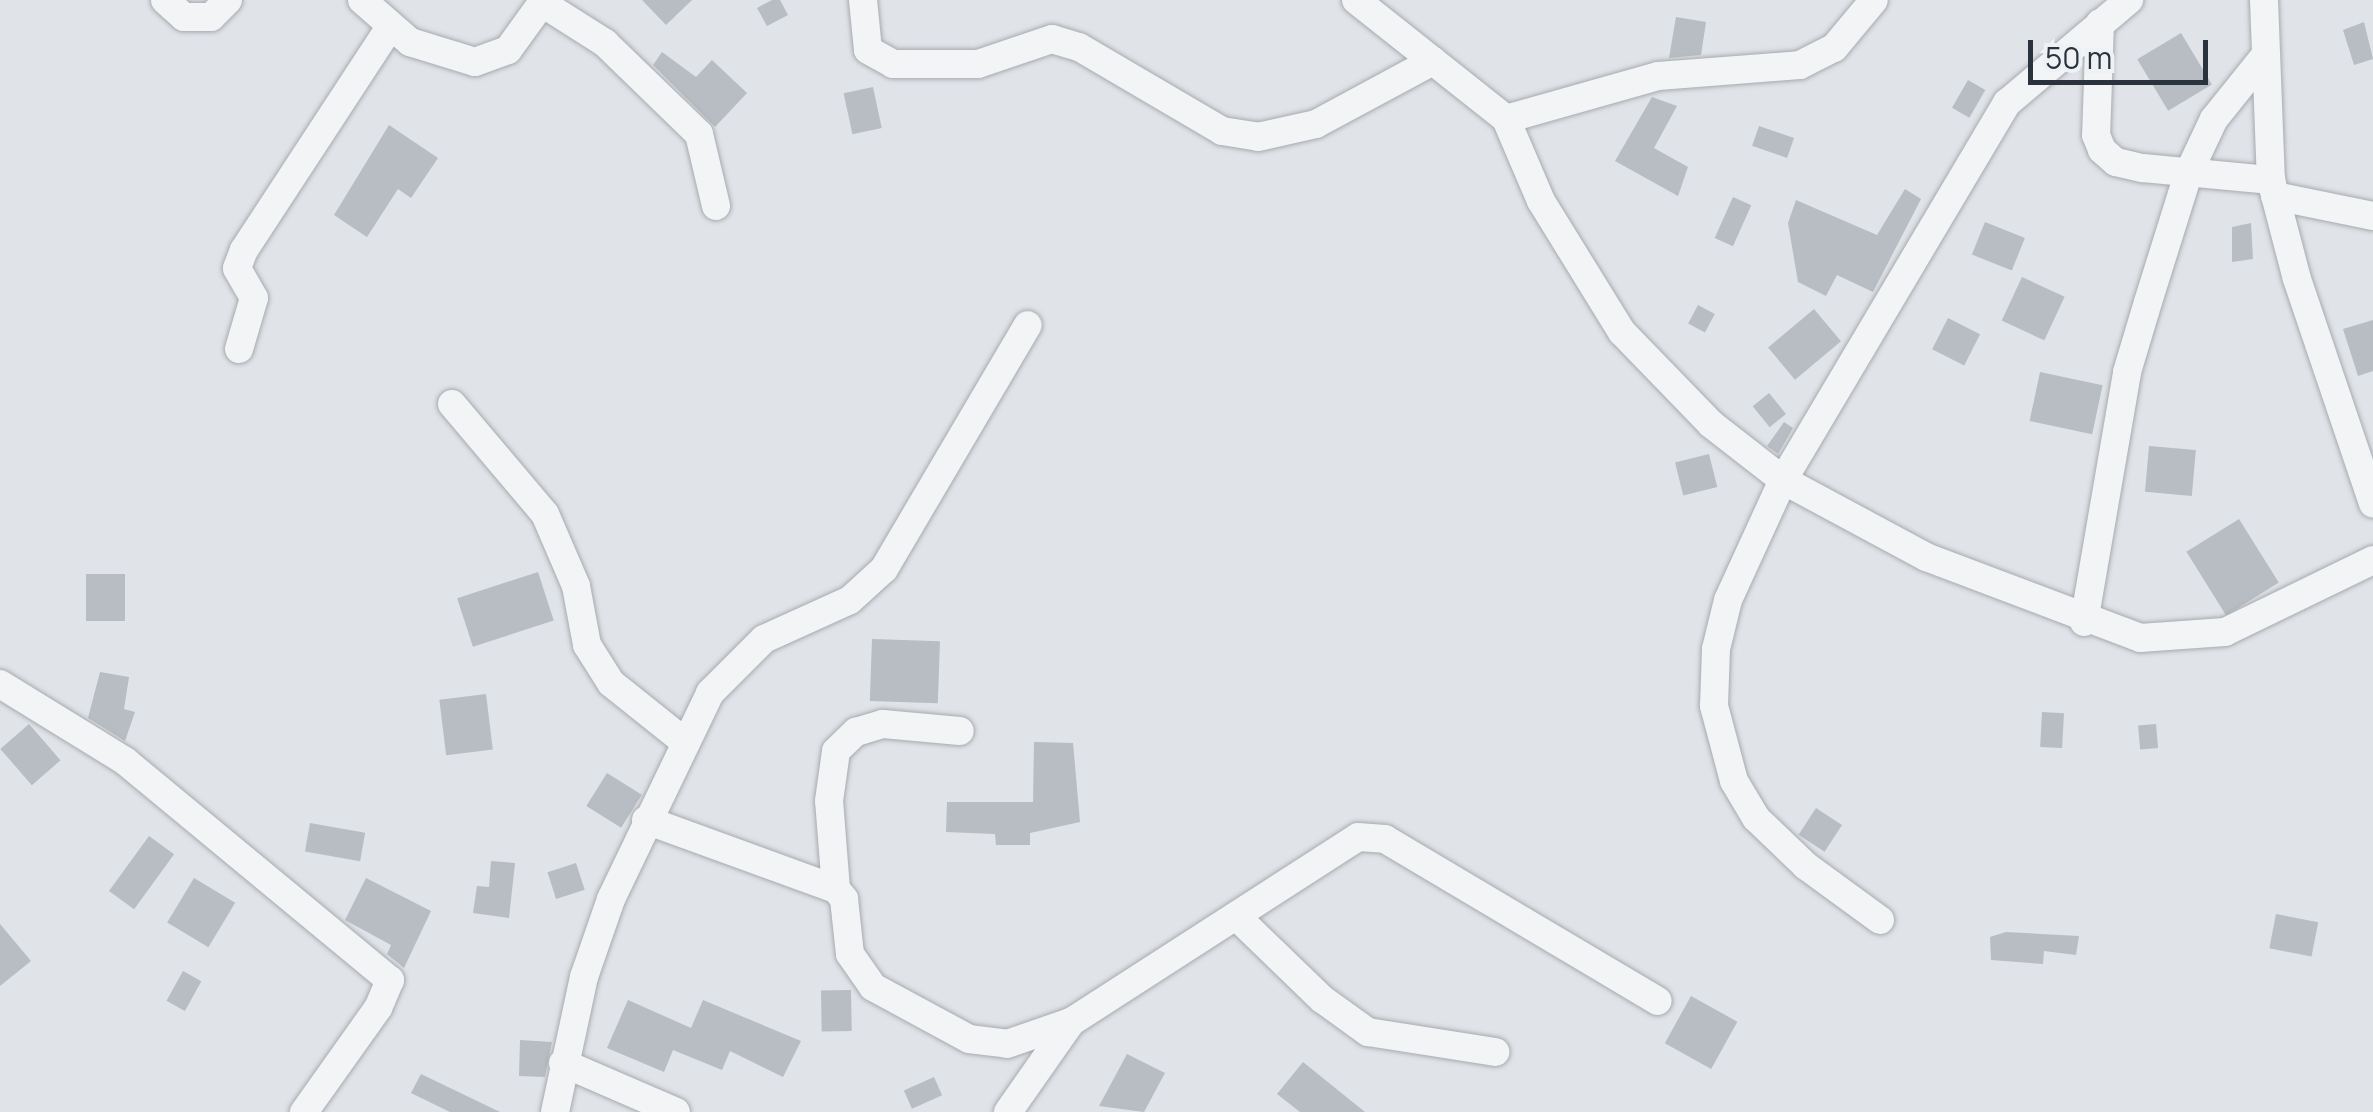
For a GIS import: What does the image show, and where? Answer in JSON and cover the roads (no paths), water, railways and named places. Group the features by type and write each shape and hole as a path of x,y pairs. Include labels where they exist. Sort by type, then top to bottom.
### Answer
{"street":[{"path":"165,0 184,17 211,17 228,0"},
{"path":"362,0 389,28 410,42 475,62 508,50 543,1 630,64 699,134 716,206"},
{"path":"863,0 868,50 893,64 978,64 1052,40 1080,48 1222,131 1258,137 1316,124 1433,61"},
{"path":"1356,0 1506,120 1541,200 1622,332 1712,424 1783,480 1926,557 2084,622 2140,638 2225,632 2373,560"},
{"path":"1506,120 1658,76 1800,65 1834,48 1874,0"},
{"path":"1880,920 1806,866 1756,818 1719,741 1716,648 1728,600 1783,480 2008,103 2129,0"},
{"path":"2264,0 2263,58 2273,188 2373,503"},
{"path":"2100,23 2096,135 2102,150 2116,162 2273,188 2373,216"},
{"path":"240,349 254,298 237,268 244,250 389,28"},
{"path":"2084,622 2127,372 2188,174 2214,119 2263,58"},
{"path":"555,1112 584,977 646,820 685,742 735,663 764,639 850,600 884,570 1028,325"},
{"path":"452,404 545,514 576,586 587,645 611,682 685,742"},
{"path":"0,684 125,761 390,980 378,1008 304,1112"},
{"path":"960,731 883,724 856,732 836,751 829,801 836,889 844,900 850,954 873,986 924,1020 969,1038 1007,1044 1070,1022 1358,837 1384,839 1658,1001"},
{"path":"646,820 836,889"},
{"path":"1236,916 1322,999 1368,1032 1496,1052"},
{"path":"1008,1112 1070,1022"},
{"path":"563,1063 676,1112"}]}
